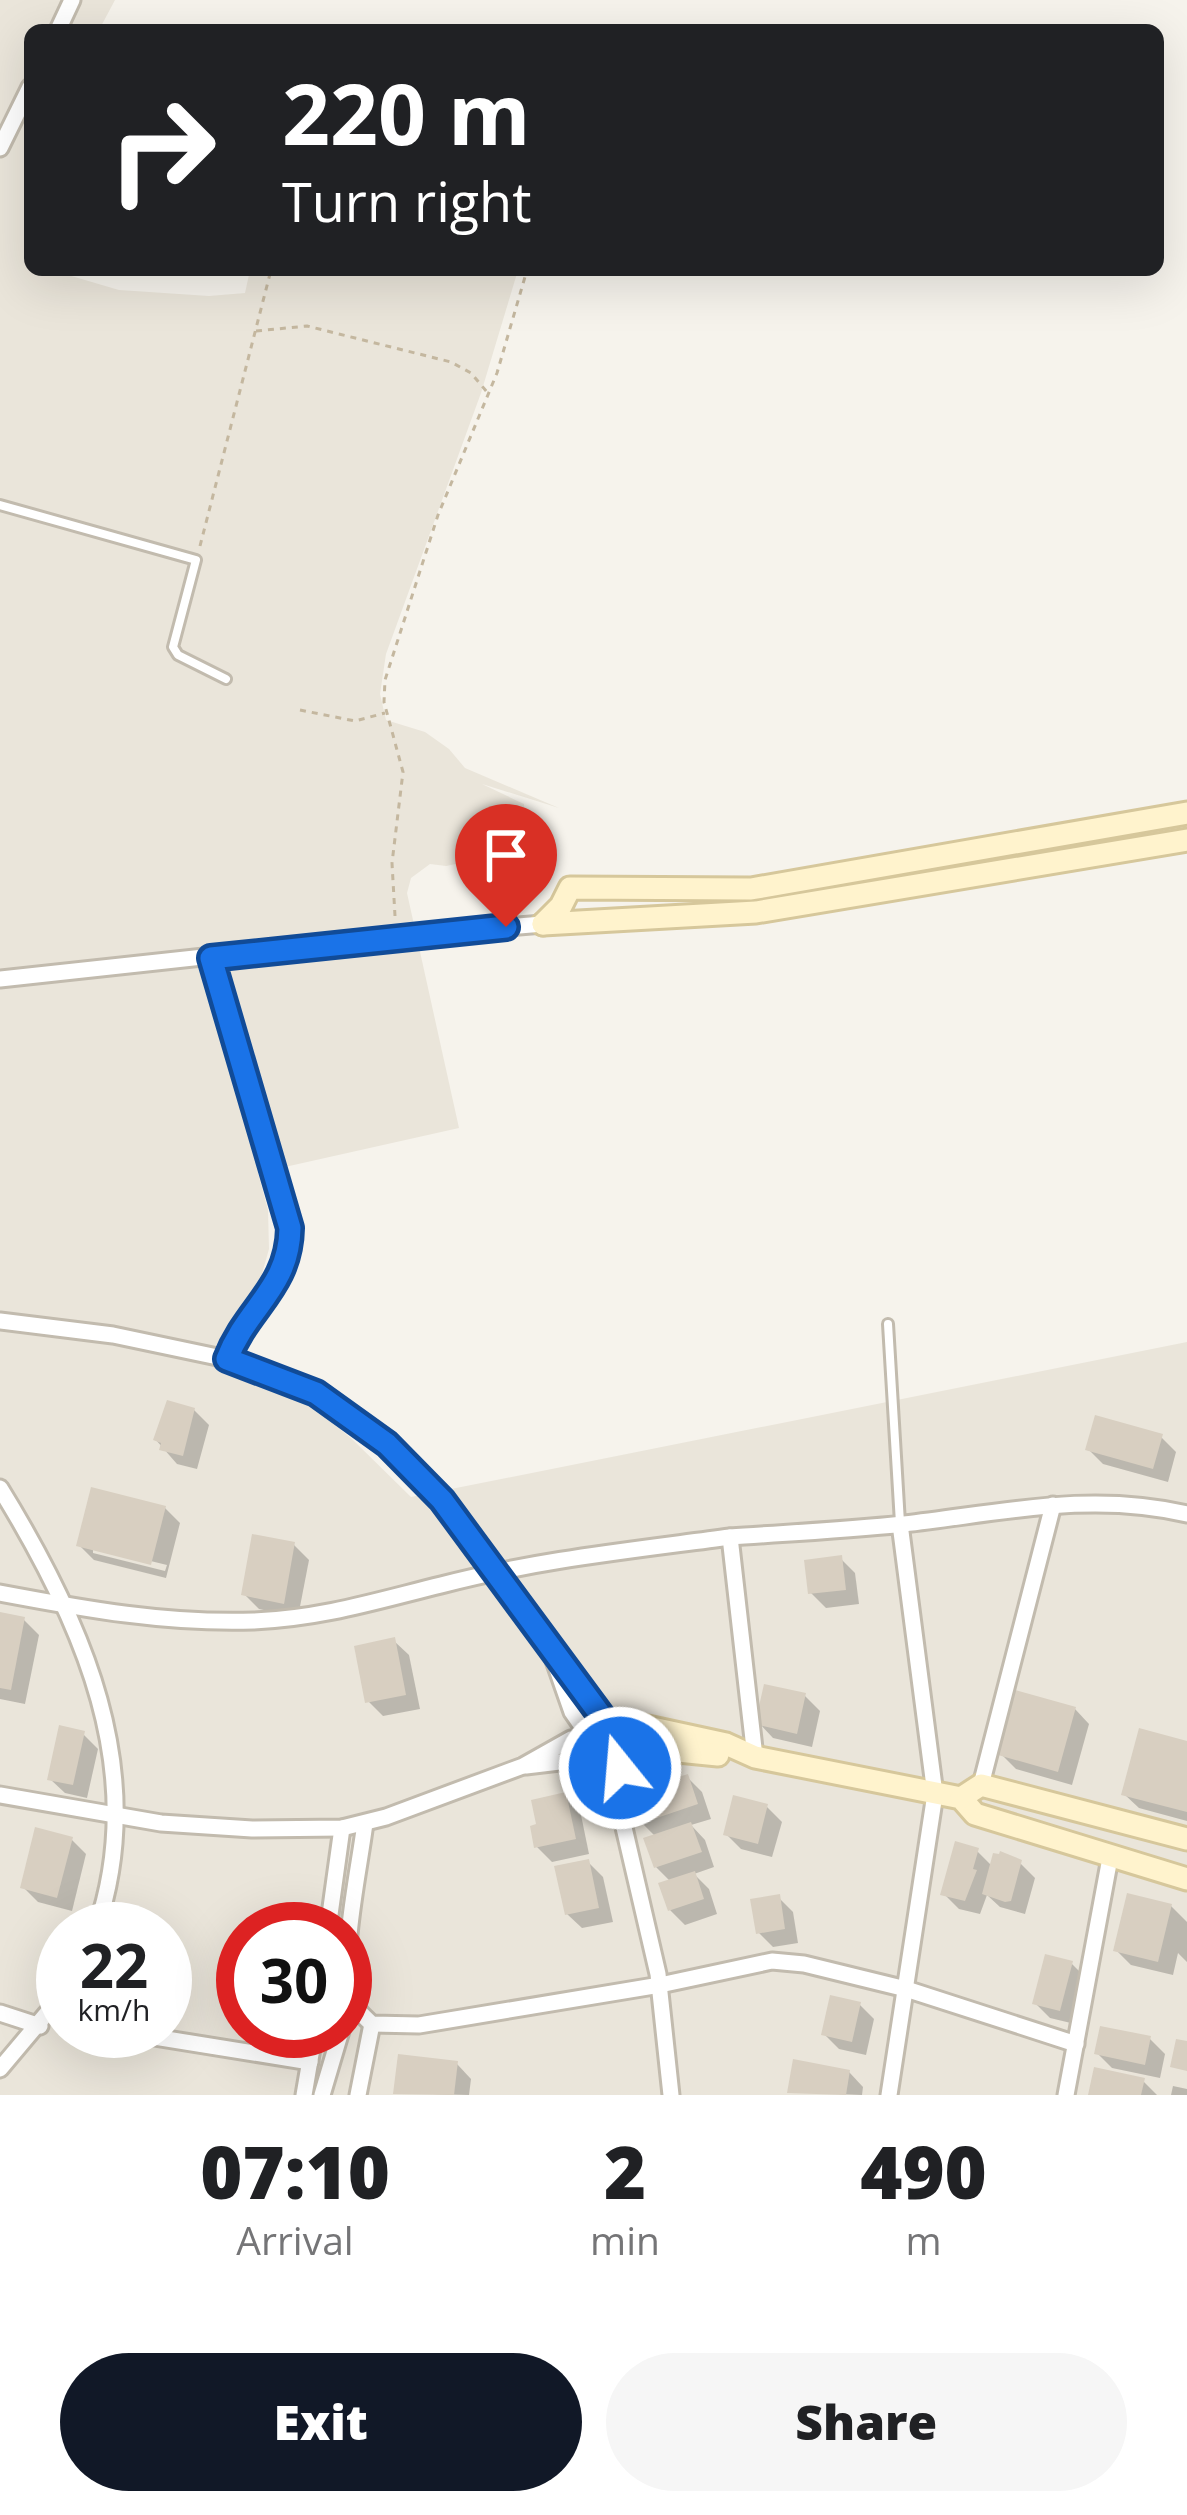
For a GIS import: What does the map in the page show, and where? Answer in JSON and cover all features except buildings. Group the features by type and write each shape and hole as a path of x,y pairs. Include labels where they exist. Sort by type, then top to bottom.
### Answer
{"street":[{"path":"0,148 24,99"},
{"path":"543,924 561,906 570,888 751,889 1187,813"},
{"path":"0,979 396,936 756,912 1187,840"},
{"path":"211,958 290,1228 289,1252 279,1281 239,1334 227,1359"},
{"path":"0,1321 113,1335 227,1359 298,1384 364,1424 419,1474 499,1574 551,1652 572,1712 587,1736 586,1750 619,1806"},
{"path":"0,1488 67,1605 100,1700 113,1760 115,1817 112,1871 103,1902"},
{"path":"0,1593 140,1617 256,1621 339,1612 440,1585 588,1556 730,1537 900,1524 1053,1505 1130,1502 1187,1514"},
{"path":"961,1798 981,1785 1053,1505"},
{"path":"889,2095 934,1794 900,1524"},
{"path":"730,1537 749,1755"},
{"path":"551,1652 565,1663 624,1744 617,1757 619,1806 660,1985 671,2095"},
{"path":"0,1795 115,1817 229,1828 342,1828 523,1766 571,1739 587,1736 596,1727 629,1723 726,1744 749,1755 961,1798 975,1814 1187,1880"},
{"path":"523,1766 594,1759 608,1762 678,1751 749,1755"},
{"path":"981,1785 1187,1839"},
{"path":"355,1902 364,1823"},
{"path":"332,1902 342,1828"},
{"path":"1066,2095 1110,1858"},
{"path":"372,2024 419,2025 660,1985 772,1961 804,1964 906,1989 1076,2044"},
{"path":"0,2013 36,2021"},
{"path":"0,2069 36,2030"},
{"path":"192,2043 310,2062"},
{"path":"304,2095 311,2058"},
{"path":"322,2095 333,2058"},
{"path":"358,2095 365,2058"}],"lane":[{"path":"0,505 196,560 173,647 178,656 226,679"},
{"path":"888,1324 900,1524"}],"path":[{"path":"196,560 269,276"},
{"path":"396,936 392,862 403,772 386,713 388,668 438,515 489,396 525,276"},
{"path":"254,330 307,326 451,362 470,373 489,396"},
{"path":"300,710 355,721 386,713"}],"shaded area":[{"path":"0,0 115,0 102,24 24,24 24,276 71,276 119,290 209,296 245,293 249,276 516,276 481,393 386,654 380,694 386,720 425,732 465,768 559,808 482,784 524,804 525,829 516,843 503,854 446,866 430,864 411,878 407,893 459,1128 258,1173 268,1210 269,1249 242,1344 244,1351 352,1439 411,1497 1187,1342 1187,2095 0,2095"}],"route":[{"path":"506,927 211,958 290,1216 289,1252 279,1281 239,1334 227,1359 298,1384 334,1403 419,1474 499,1574 551,1652 565,1663 608,1725 619,1732 624,1744 616,1758 620,1768"}]}
